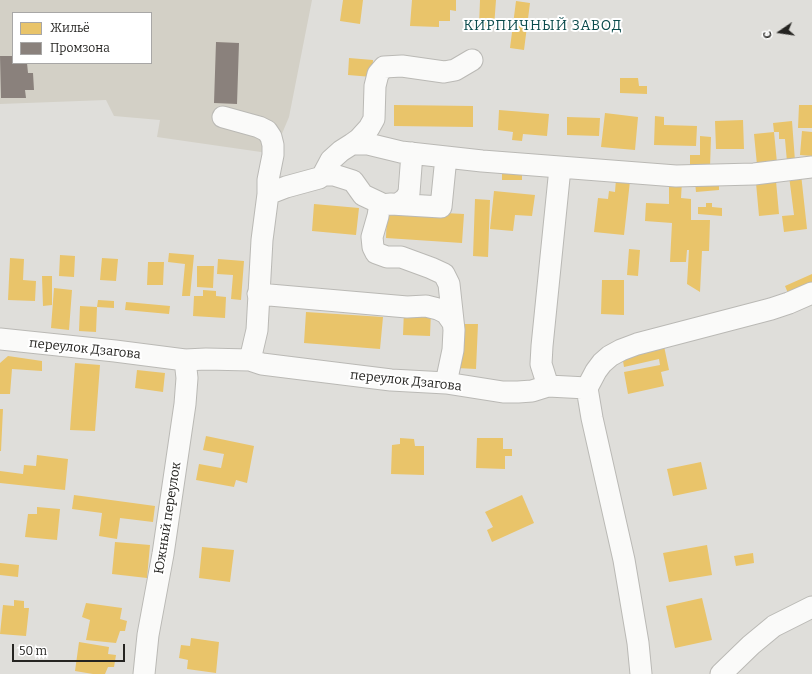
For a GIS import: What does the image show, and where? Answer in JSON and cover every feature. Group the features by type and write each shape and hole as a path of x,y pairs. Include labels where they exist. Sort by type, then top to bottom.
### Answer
{"street":[{"path":"268,194 286,187 319,178 323,175 331,160 364,133 374,119 375,86 378,74 384,67 402,66 444,72 455,70 472,60"},
{"path":"223,117 259,127 267,131 271,137 273,145 262,240 257,330 250,360"},
{"path":"352,144 368,144 400,152 446,157 560,168 682,176 754,174 812,167"},
{"path":"412,153 408,193 405,199 389,204 372,237 373,247 376,253 387,257 401,257 444,274 449,284 453,323 453,350 446,383"},
{"path":"323,175 334,175 353,181 363,195 371,200 389,204 441,207 446,157"},
{"path":"548,386 541,364 560,168"},
{"path":"641,674 638,643 624,560 592,418 587,388 602,363 610,356 621,350 637,344 789,304 812,293"},
{"path":"258,294 407,307 426,306 446,313 453,323"},
{"name":"переулок Дзагова","path":"0,340 115,351 185,360 250,360 262,364 286,368 388,379 446,383 503,392 532,391 548,386 587,388"},
{"name":"Южный переулок","path":"144,674 148,635 164,554 185,404 187,378 185,360"},
{"path":"721,674 751,644 774,626 812,607"}],"shaded area":[{"path":"0,0 312,0 289,117 273,155 157,137 160,120 114,116 106,100 0,104"}],"building: Жильё":[{"path":"343,0 363,0 360,24 340,21"},
{"path":"412,0 456,0 456,11 450,10 450,21 439,21 439,27 410,26"},
{"path":"480,0 496,0 494,27 479,26"},
{"path":"516,1 530,3 524,50 510,48"},
{"path":"349,58 373,60 372,77 348,75"},
{"path":"620,78 638,78 639,86 647,86 647,94 620,93"},
{"path":"394,105 473,106 473,127 394,126"},
{"path":"799,105 812,105 812,128 798,128"},
{"path":"499,110 549,114 547,136 523,134 522,141 512,140 513,132 498,130"},
{"path":"605,113 638,117 635,150 601,147"},
{"path":"655,116 664,117 664,125 697,126 696,146 654,145"},
{"path":"567,117 600,118 599,136 567,135"},
{"path":"743,120 744,149 716,149 715,121"},
{"path":"792,121 795,161 787,162 785,139 779,139 779,132 774,132 773,123"},
{"path":"802,131 812,132 812,156 800,155"},
{"path":"774,132 777,163 757,165 754,134"},
{"path":"700,136 711,137 710,168 690,167 690,155 700,155"},
{"path":"502,171 522,171 522,180 502,180"},
{"path":"801,174 807,229 784,232 782,216 794,215 789,176"},
{"path":"616,179 630,181 624,235 594,232 598,198 608,199 609,191 615,192"},
{"path":"669,181 682,181 681,198 691,199 691,220 710,220 709,251 702,251 700,292 687,284 689,250 687,250 686,262 670,262 672,223 645,221 646,203 669,204"},
{"path":"719,181 719,190 696,192 695,182"},
{"path":"776,181 779,214 759,216 756,183"},
{"path":"494,191 535,195 532,216 515,215 513,231 490,229"},
{"path":"475,199 490,200 488,257 473,256"},
{"path":"706,203 712,203 712,207 722,208 722,216 698,214 698,207 706,207"},
{"path":"314,204 359,208 356,235 312,231"},
{"path":"387,210 464,214 462,243 386,238"},
{"path":"629,249 640,250 638,276 627,275"},
{"path":"169,253 194,255 190,296 182,296 185,264 168,262"},
{"path":"60,255 75,256 74,277 59,276"},
{"path":"10,258 24,259 23,280 36,281 35,301 8,300"},
{"path":"102,258 118,259 116,281 100,280"},
{"path":"218,259 244,261 241,300 231,299 233,275 217,274"},
{"path":"148,262 164,262 163,285 147,285"},
{"path":"197,266 214,266 213,288 197,287"},
{"path":"812,274 812,288 790,298 785,286"},
{"path":"42,276 52,276 52,305 43,306"},
{"path":"602,280 624,280 624,315 601,314"},
{"path":"54,288 72,290 69,330 51,328"},
{"path":"203,290 216,291 216,296 226,297 225,318 193,316 194,296 203,296"},
{"path":"98,300 114,301 114,308 97,307"},
{"path":"126,302 170,306 169,314 125,310"},
{"path":"80,306 97,307 96,332 79,331"},
{"path":"404,310 431,311 430,336 403,335"},
{"path":"306,312 383,317 380,349 304,343"},
{"path":"459,324 478,324 476,369 457,368"},
{"path":"664,346 669,370 661,372 664,386 628,394 624,372 660,365 659,359 624,367 622,355"},
{"path":"8,356 42,361 42,371 12,369 10,394 0,394 0,363"},
{"path":"75,363 100,365 95,431 70,430"},
{"path":"137,370 165,373 163,392 135,388"},
{"path":"0,409 3,409 1,451 0,451"},
{"path":"206,436 254,446 247,483 236,480 234,487 196,480 199,464 221,468 224,454 203,450"},
{"path":"400,438 414,439 415,446 424,446 424,475 391,474 392,445 400,444"},
{"path":"477,438 503,438 503,449 512,449 512,456 505,456 505,469 476,468"},
{"path":"37,455 68,459 65,490 0,483 0,471 23,474 24,465 36,466"},
{"path":"701,462 707,489 673,496 667,469"},
{"path":"74,495 155,506 153,522 120,518 117,539 99,536 102,513 72,509"},
{"path":"522,495 534,523 492,542 487,530 493,527 485,512"},
{"path":"37,507 60,509 57,540 25,537 28,514 37,514"},
{"path":"115,542 150,545 147,578 112,574"},
{"path":"707,545 712,575 669,582 663,553"},
{"path":"202,547 234,550 230,582 199,578"},
{"path":"753,553 754,563 736,566 734,556"},
{"path":"0,563 19,565 18,577 0,575"},
{"path":"702,598 712,640 675,648 666,606"},
{"path":"14,600 24,601 24,608 29,608 26,636 0,634 3,605 14,606"},
{"path":"86,603 122,608 120,619 127,621 125,631 120,631 116,643 86,640 90,620 82,617"},
{"path":"191,638 219,642 216,673 187,669 188,660 179,658 181,645 190,646"},
{"path":"79,642 109,647 108,654 116,655 114,667 108,667 105,674 75,671"}],"building: Промзона":[{"path":"216,42 239,43 237,104 214,103"},
{"path":"0,56 12,56 12,64 27,64 28,73 33,73 34,90 25,90 26,98 1,98"}],"district":[{"name":"КИРПИЧНЫЙ ЗАВОД","path":"543,26"}]}
